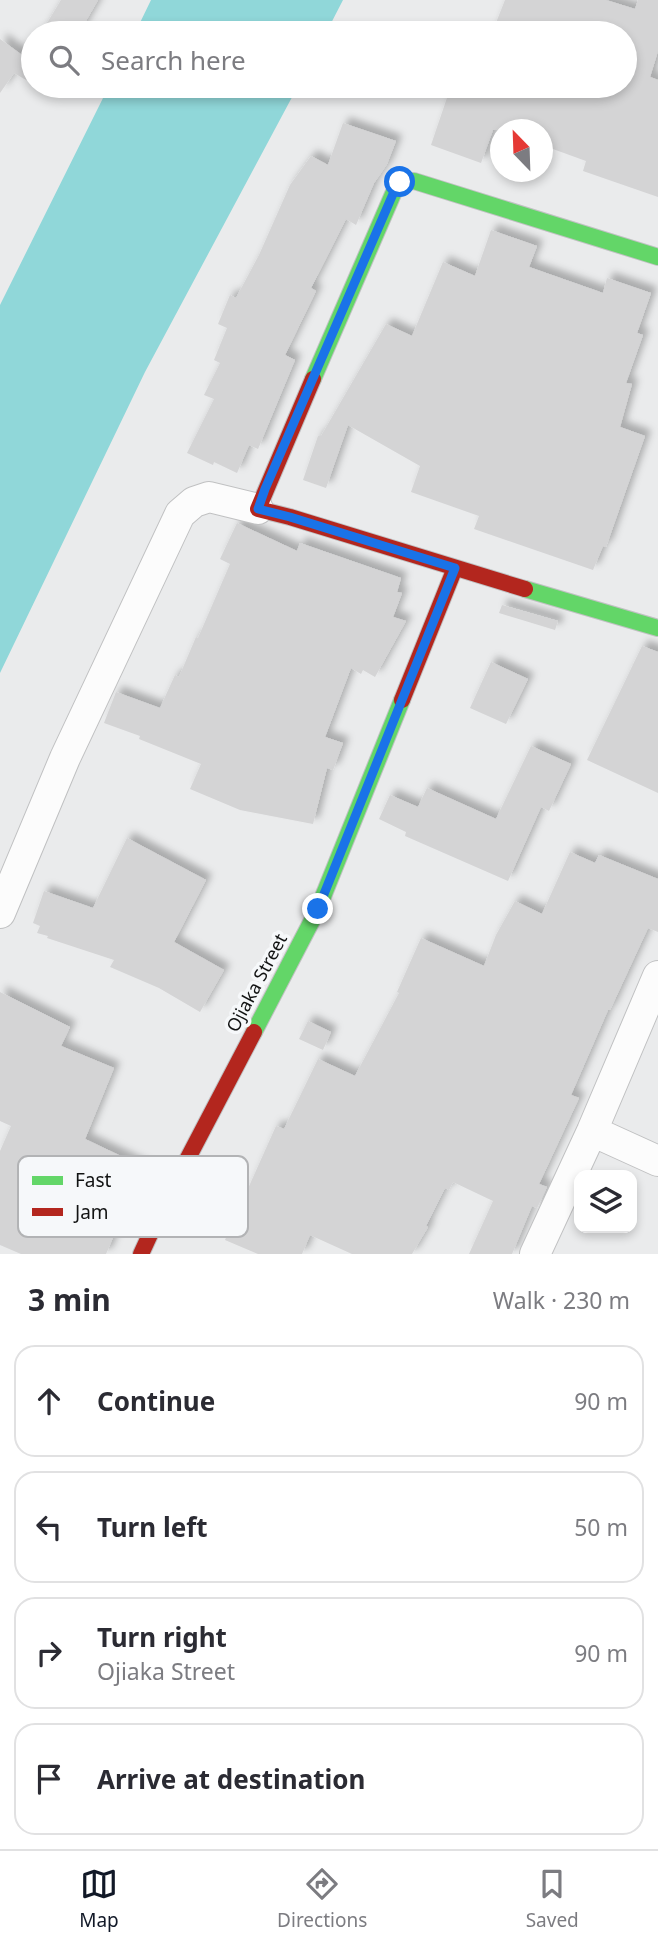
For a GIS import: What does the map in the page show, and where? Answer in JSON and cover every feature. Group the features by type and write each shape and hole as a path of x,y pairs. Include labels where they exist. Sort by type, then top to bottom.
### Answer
{"street":[{"path":"258,509 270,476 400,182 414,181 658,257"},
{"path":"0,913 65,758 180,514 194,502 209,497 303,521 658,628"},
{"name":"Ojiaka Street","path":"189,1156 318,909 455,568"},
{"path":"535,1254 592,1131 658,976"},
{"path":"592,1131 658,1161"},
{"name":"Ojiaka Street","path":"141,1254 149,1237"}],"water":[{"path":"151,0 343,0 332,21 141,21"},
{"path":"103,98 292,98 145,372 0,673 0,305"}],"building":[{"path":"61,0 98,0 86,21 48,21"},
{"path":"505,0 606,0 635,9 638,0 658,0 658,51 650,77 658,80 658,197 583,171 586,161 553,149 553,119 490,119 490,138 481,163 431,145 447,98 637,98 637,21 497,21"},
{"path":"0,39 21,54 21,77 14,73 0,93"},
{"path":"343,123 396,141 356,225 346,219 311,288 316,291 285,355 295,360 258,449 249,445 237,473 214,462 213,465 187,453 214,399 204,395 220,363 214,360 227,328 218,324 230,295 236,298 259,255 290,185 311,156 328,165"},
{"path":"491,230 537,246 529,267 603,293 607,278 651,293 637,333 643,335 626,383 632,384 620,427 645,436 606,547 603,546 593,570 474,529 479,516 411,492 420,466 348,425 326,488 303,480 318,436 321,436 386,324 412,336 443,262 475,276"},
{"path":"237,523 297,551 300,543 401,578 397,592 402,593 393,617 406,621 375,677 363,670 361,674 351,668 325,737 343,743 333,770 327,768 313,824 240,810 190,789 201,764 104,723 116,692 160,708 175,675 179,677 196,637 198,638 230,564 220,559"},
{"path":"502,605 558,621 555,630 499,613"},
{"path":"642,646 658,652 658,793 587,760"},
{"path":"491,662 528,679 506,724 470,708"},
{"path":"531,746 571,764 549,811 541,807 508,881 405,836 406,832 379,819 390,795 418,807 427,788 496,819"},
{"path":"127,838 206,880 174,942 224,970 200,1012 159,988 110,967 114,960 37,933 40,926 33,923 44,891 93,908"},
{"path":"570,852 595,863 599,855 658,879 658,932 648,928 608,1010 571,1095 579,1098 539,1184 547,1187 537,1208 532,1206 512,1254 469,1254 493,1201 453,1182 449,1190 445,1188 426,1226 428,1227 412,1254 352,1254 310,1235 302,1254 258,1254 225,1240 226,1237 248,1237 248,1189 276,1126 284,1129 318,1059 355,1076 399,993 397,992 421,938 484,966 496,935 515,901 542,914"},
{"path":"0,992 70,1027 61,1046 114,1068 85,1139 121,1156 18,1156 18,1237 113,1237 106,1254 21,1254 0,1245 0,1151 11,1126 0,1121"},
{"path":"308,1021 331,1032 323,1050 299,1039"}],"traffic: fast":[{"path":"313,379 400,182 414,181 658,257"},
{"path":"525,589 658,628"},
{"path":"254,1032 318,909 402,700"}],"traffic: jam":[{"path":"313,379 258,509 525,589"},
{"path":"402,700 455,568"},
{"path":"189,1156 254,1032"},
{"path":"141,1254 149,1237"}],"route":[{"path":"318,909 455,568 258,509 400,182"}]}
